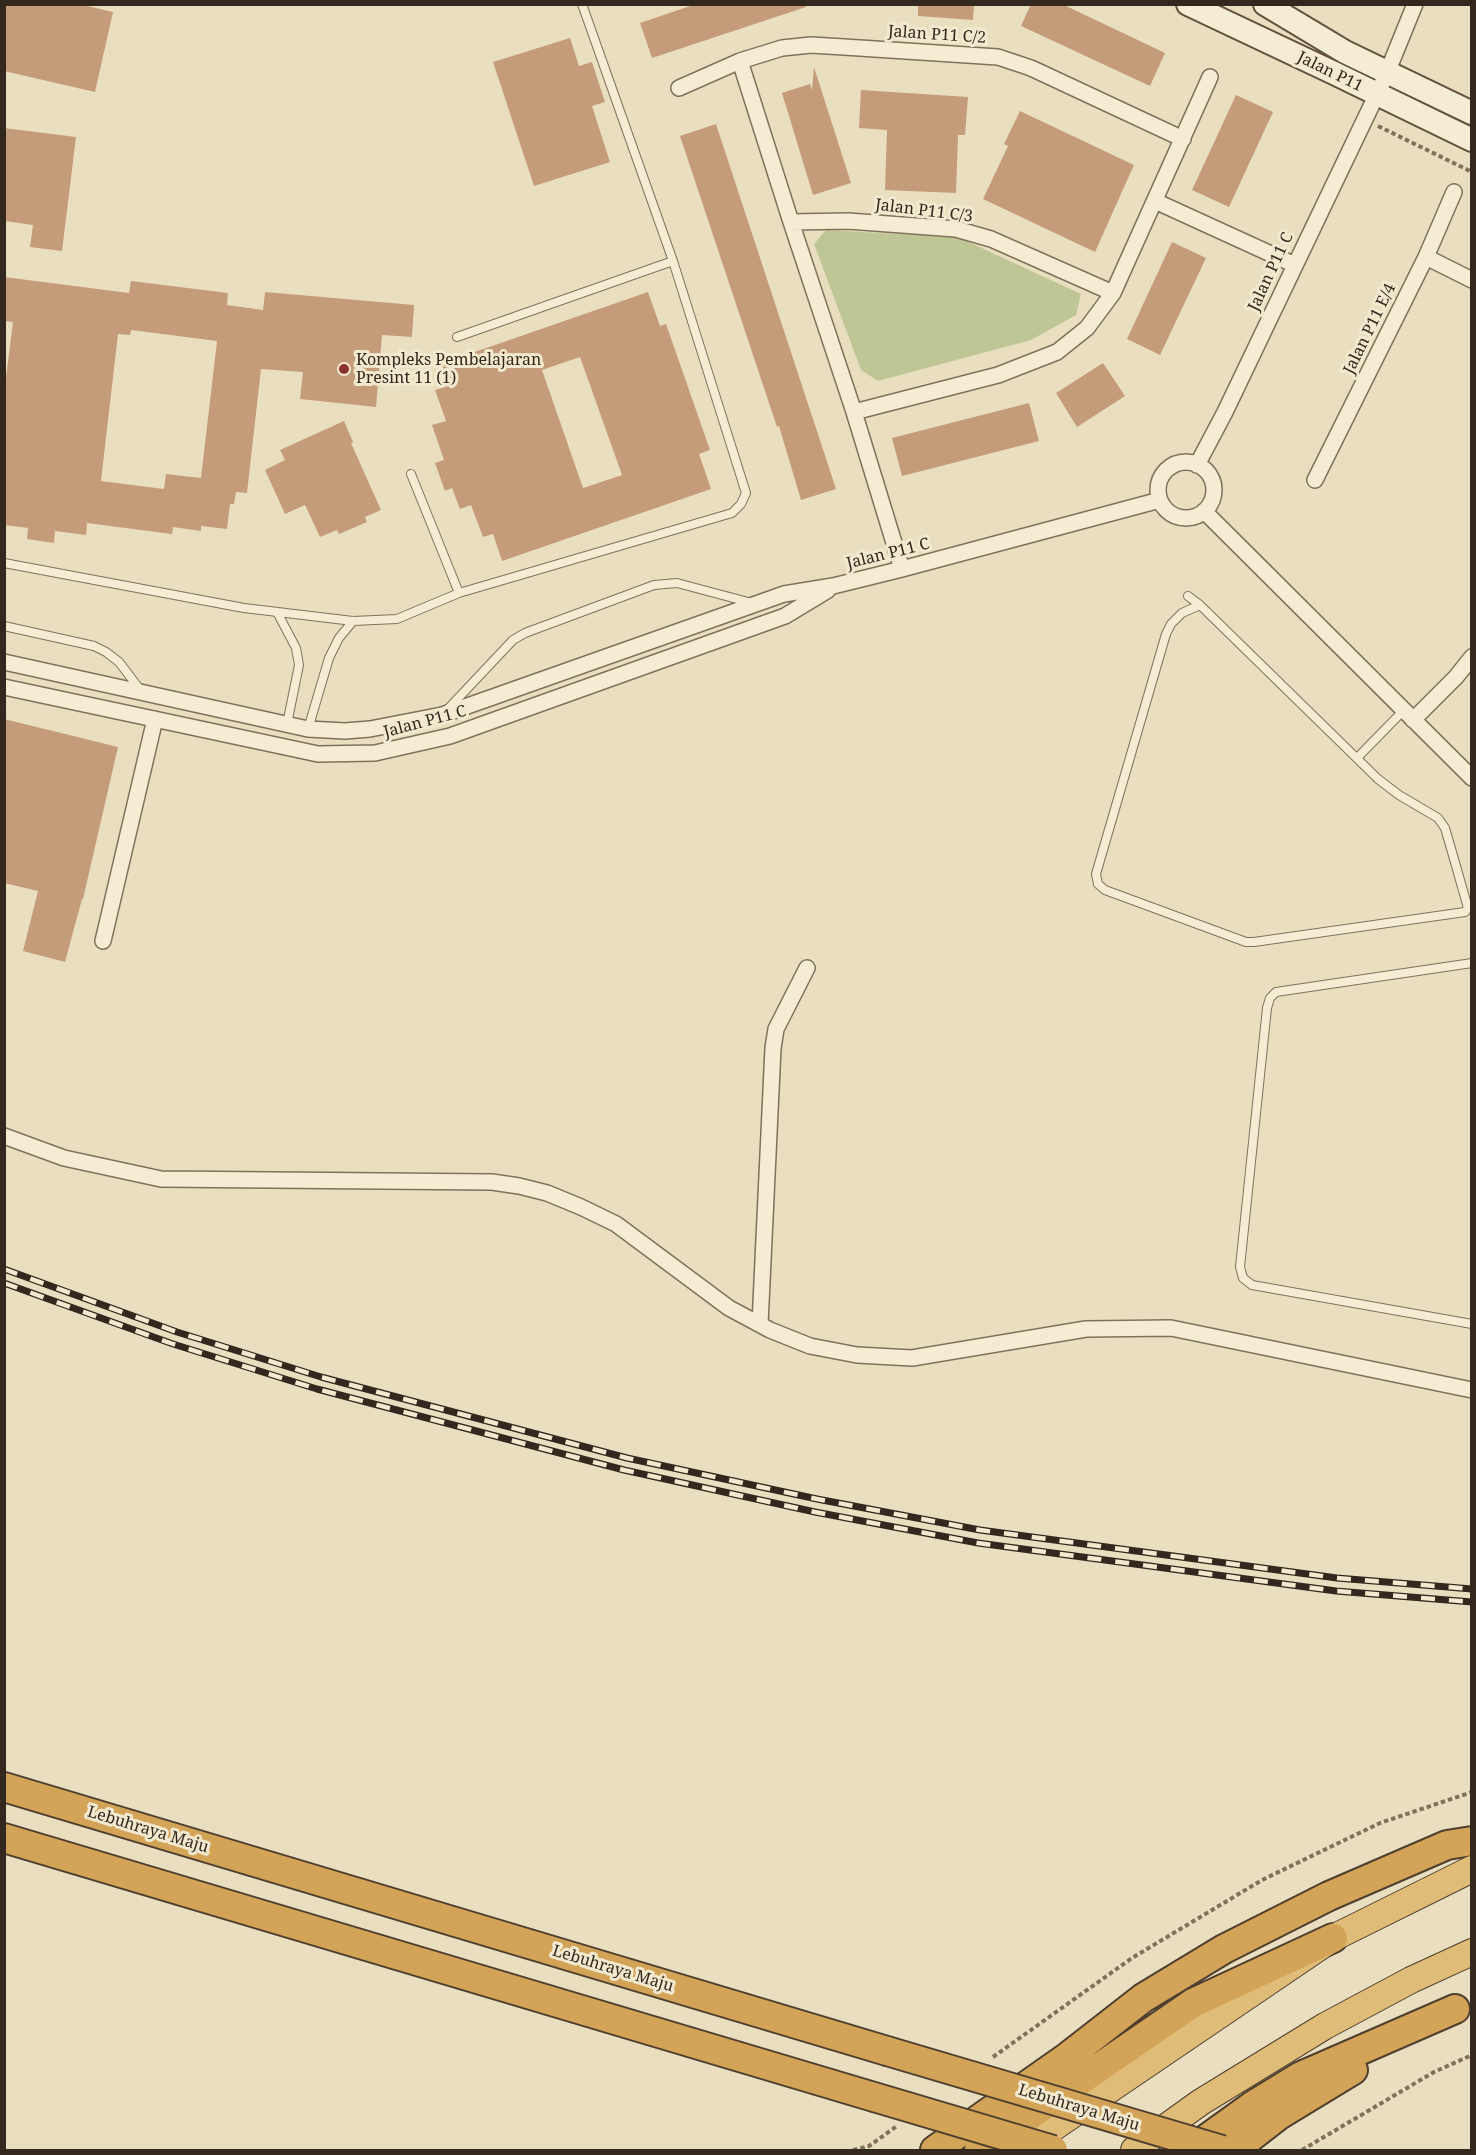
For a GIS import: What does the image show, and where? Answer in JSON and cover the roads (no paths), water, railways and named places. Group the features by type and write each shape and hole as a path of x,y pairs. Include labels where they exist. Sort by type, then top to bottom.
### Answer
{"highway":[{"name":"Lebuhraya Maju","path":"4,1787 1222,2151"},
{"path":"4,1838 1053,2151"},
{"path":"935,2151 1066,2058 1143,1998 1224,1949 1329,1896 1447,1845 1472,1841"},
{"path":"979,2151 1193,2003 1333,1938 1472,1869"},
{"path":"1025,2151 1056,2126 1333,1938"},
{"path":"1134,2151 1201,2102 1324,2026 1411,1980 1472,1953"},
{"path":"1191,2151 1252,2106 1301,2076 1463,2005"},
{"path":"1234,2151 1279,2115 1463,2005"}],"main road":[{"name":"Jalan P11","path":"1188,4 1472,140"},
{"name":"Jalan P11","path":"1265,4 1345,52 1472,113"}],"street":[{"name":"Jalan P11 C","path":"1197,465 1225,412 1387,73 1415,4"},
{"name":"Jalan P11 C/2","path":"679,88 740,61 782,48 811,45 998,57 1030,68 1183,139"},
{"path":"740,61 854,412 902,569"},
{"path":"854,412 999,375 1057,352 1087,328 1113,293 1210,77"},
{"name":"Jalan P11 E/4","path":"1315,480 1426,257 1454,192"},
{"path":"1155,201 1295,265"},
{"name":"Jalan P11 C/3","path":"791,222 848,221 956,230 991,239 1113,293"},
{"path":"1426,257 1472,280"},
{"path":"1183,462 1197,465 1207,472 1214,488 1213,496 1204,511 1188,518 1180,517 1165,508 1160,500 1159,484 1167,469 1183,462"},
{"name":"Jalan P11 C","path":"4,662 308,729 345,731 370,729 442,715 784,594 833,586 902,569 1160,500"},
{"path":"1204,511 1472,778"},
{"name":"Jalan P11 C","path":"4,687 318,754 375,753 450,736 785,616 833,586"},
{"path":"1408,716 1456,677 1472,657"},
{"path":"103,941 155,718"},
{"path":"760,1324 776,1029 807,968"},
{"path":"4,1136 64,1158 161,1179 492,1182 519,1186 572,1203 616,1224 729,1308 760,1324 810,1346 857,1355 912,1358 1086,1329 1171,1328 1472,1390"}],"lane":[{"path":"4,563 244,608 353,621 397,619 459,593 732,513 741,504 746,494 673,261 582,4"},
{"path":"457,337 673,261"},
{"path":"411,474 459,593"},
{"path":"442,715 513,640 525,633 654,585 677,583 756,604"},
{"path":"1188,596 1200,605 1378,779 1399,795 1438,818 1445,828 1465,897 1467,908 1465,912 1246,942 1106,890 1098,884 1096,874 1166,634 1171,624 1182,613 1200,605"},
{"path":"277,612 296,648 299,665 287,724"},
{"path":"308,729 329,658 339,638 353,621"},
{"path":"4,626 100,649 119,662 142,692"},
{"path":"1357,758 1408,716"},
{"path":"1472,963 1276,992 1270,998 1267,1008 1240,1267 1243,1278 1251,1285 1472,1324"}],"railway":[{"path":"4,1269 177,1332 321,1377 627,1458 817,1499 980,1530 1337,1578 1472,1589"},
{"path":"4,1283 173,1344 317,1389 624,1470 815,1512 978,1543 1336,1591 1472,1602"}],"place":[{"name":"Kompleks Pembelajaran Presint 11 (1)","path":"344,369"}]}
